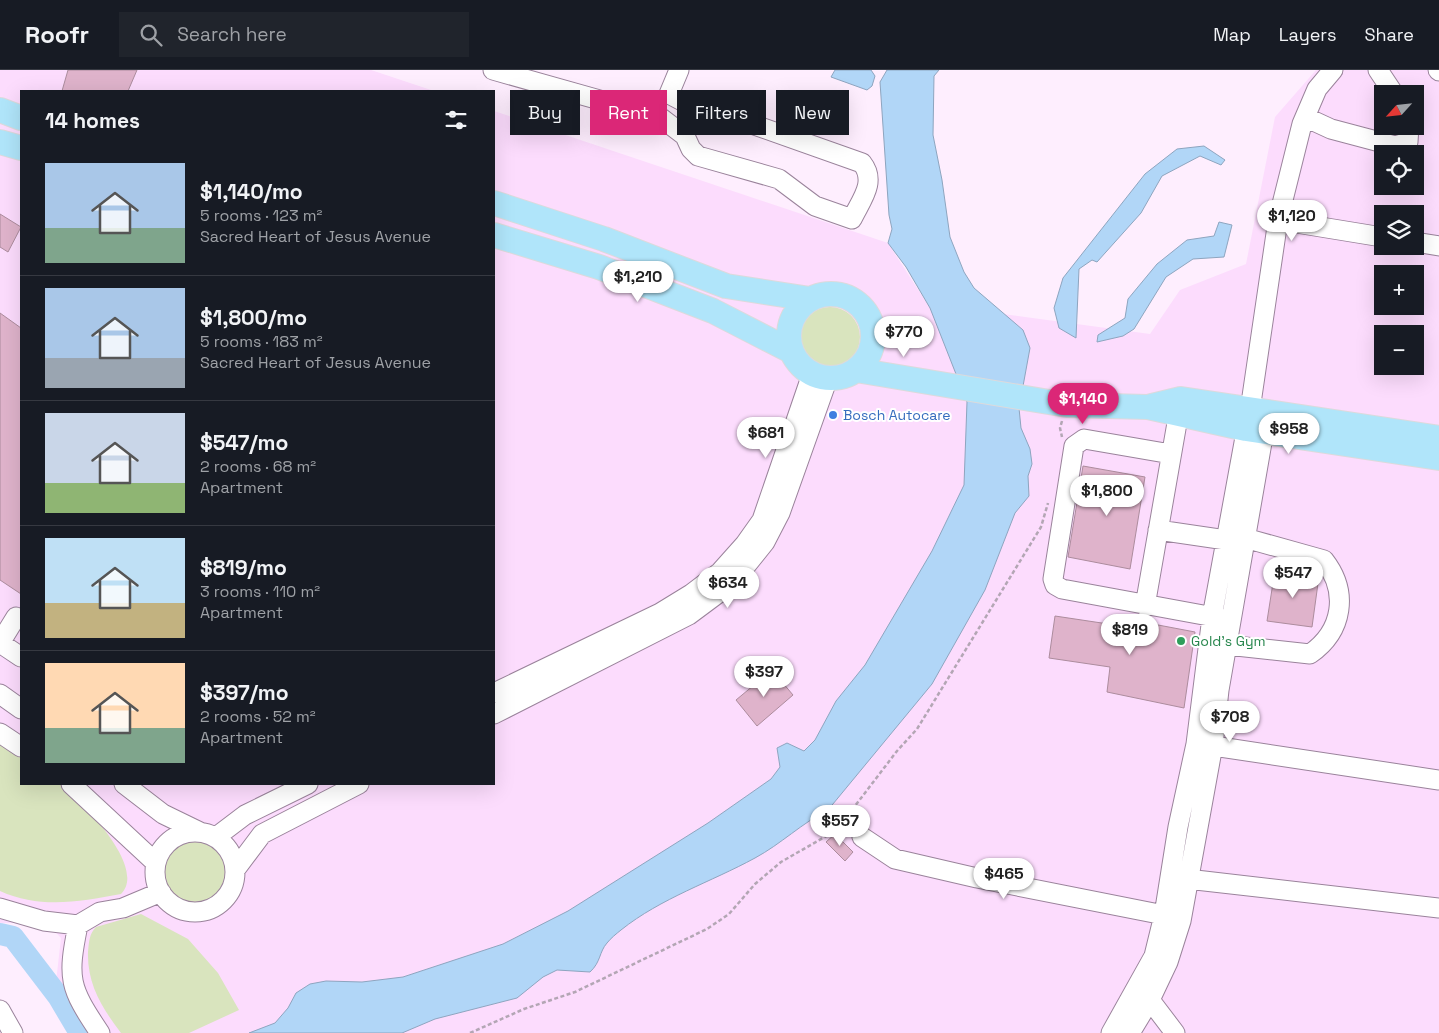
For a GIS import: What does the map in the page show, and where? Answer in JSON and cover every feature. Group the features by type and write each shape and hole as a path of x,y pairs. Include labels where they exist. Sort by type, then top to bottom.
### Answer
{"main road":[{"path":"0,110 20,118"},
{"path":"0,142 20,148"},
{"path":"495,203 604,239 726,286 810,299"},
{"path":"495,236 608,271 713,311 792,351"},
{"path":"823,294 844,296 857,303 866,313 872,326 872,340 865,360 856,370 840,377 820,376 804,368 792,351 789,336 791,321 799,308 810,299 823,294"},
{"path":"856,370 1067,405 1180,407 1253,423 1439,458"},
{"path":"1253,423 1439,438"}],"street":[{"path":"492,70 590,97"},
{"path":"667,99 679,70"},
{"path":"1212,689 1227,645 1246,538 1253,423 1278,220 1292,158 1305,117 1317,89 1333,70"},
{"path":"1378,70 1388,85"},
{"path":"667,122 685,136 691,149 698,156 779,179 814,206 852,219 870,183 869,172 862,163 712,110 688,104 669,94"},
{"path":"1305,117 1331,129 1395,146 1408,142 1408,135"},
{"path":"1278,220 1374,236"},
{"path":"1424,244 1439,246"},
{"path":"495,693 660,613 691,594 720,572 745,544 764,515 820,376"},
{"path":"495,713 689,615 732,583 765,542 780,513 820,376"},
{"path":"1145,606 1180,407"},
{"path":"1111,1033 1143,996 1171,954 1181,920 1212,689 1212,617 1226,540 1253,423"},
{"path":"1171,454 1084,439 1074,446 1053,579 1056,585 1062,589 1145,606 1231,620"},
{"path":"1158,530 1226,540"},
{"path":"1227,645 1310,654 1326,641 1337,622 1340,612 1338,584 1324,560 1246,538"},
{"path":"16,616 0,643 20,656"},
{"path":"0,694 20,708"},
{"path":"0,733 20,746"},
{"path":"1205,745 1439,780"},
{"path":"1130,1033 1143,996 1164,915 1178,827 1205,745"},
{"path":"72,785 156,863"},
{"path":"125,785 163,814 208,835 231,852 235,870 234,882 226,897 207,910 194,912 181,909 170,902 161,892 156,876 156,863 161,851 174,837 186,832 208,835 306,785"},
{"path":"235,870 262,834 357,785"},
{"path":"862,838 895,858 977,878 1164,915"},
{"path":"1187,879 1439,908"},
{"path":"0,908 44,921 78,925 100,912 124,908 161,892"},
{"path":"78,925 71,959 74,989 100,1033"},
{"path":"1143,996 1175,1033"},
{"path":"0,1010 13,1033"}],"path":[{"path":"1063,443 1060,428 1067,405"},
{"path":"470,1033 524,1009 575,992 707,929 729,914 755,884 781,862 828,835 845,819 897,751 917,729 1041,527 1050,497"}],"shaded area":[{"path":"0,70 371,70 431,90 20,90 20,785 495,785 495,111 510,116 510,135 566,135 888,243 930,308 1003,314 1150,334 1180,290 1246,264 1275,117 1316,70 1439,70 1439,1033 92,1033 56,982 61,938 47,923 0,923"}],"green space":[{"path":"824,307 836,307 847,312 855,320 860,331 858,349 847,362 836,367 824,367 813,362 805,354 800,343 800,331 805,320 813,312"},
{"path":"0,738 20,752 20,785 62,785 96,819 109,835 119,852 126,868 127,882 121,894 75,901 45,902 30,900 0,891"},
{"path":"195,842 212,847 220,855 225,872 220,889 212,897 195,902 178,897 170,889 165,872 170,855 178,847"},
{"path":"141,914 188,939 218,973 239,1010 189,1033 121,1033 102,1005 93,985 88,964 89,942 92,932 96,927"}],"water":[{"path":"835,70 871,70 875,76 872,86 867,90 831,77"},
{"path":"887,70 939,70 934,76 933,135 950,237 964,272 974,288 1023,330 1030,348 1019,408 1021,428 1030,449 1032,464 1028,476 1029,496 1015,513 985,590 932,684 828,810 755,858 669,899 636,919 604,946 596,965 590,972 557,970 543,977 517,998 435,1019 402,1033 249,1033 275,1023 288,1008 296,993 310,984 326,981 362,982 403,977 503,944 568,911 708,823 771,779 780,767 777,748 787,743 804,751 815,740 836,701 865,665 932,551 964,485 967,402 930,308 906,267 888,243 892,229 889,215 880,82"},
{"path":"1204,146 1225,160 1221,165 1200,156 1162,176 1141,213 1097,262 1092,260 1079,269 1076,338 1059,328 1054,308 1063,278 1145,174 1177,149"},
{"path":"1219,222 1232,225 1224,257 1193,259 1166,277 1134,329 1123,336 1097,342 1098,335 1125,318 1128,299 1157,264 1187,240 1214,236"}],"building":[{"path":"68,70 137,70 128,90 62,90"},
{"path":"0,214 20,226 20,229 8,252 0,247"},
{"path":"0,313 20,327 20,593 0,580"},
{"path":"1083,466 1145,477 1130,569 1068,557"},
{"path":"1275,570 1319,576 1312,627 1267,621"},
{"path":"1055,616 1115,625 1116,617 1195,632 1184,708 1107,692 1110,667 1049,658"},
{"path":"772,670 793,695 757,726 736,700"},
{"path":"835,834 853,852 845,861 826,842"}],"waterway":[{"path":"0,934 13,937 58,996 80,1033"}],"place":[{"name":"Bosch Autocare","path":"833,415"},
{"name":"Gold's Gym","path":"1181,641"}]}
